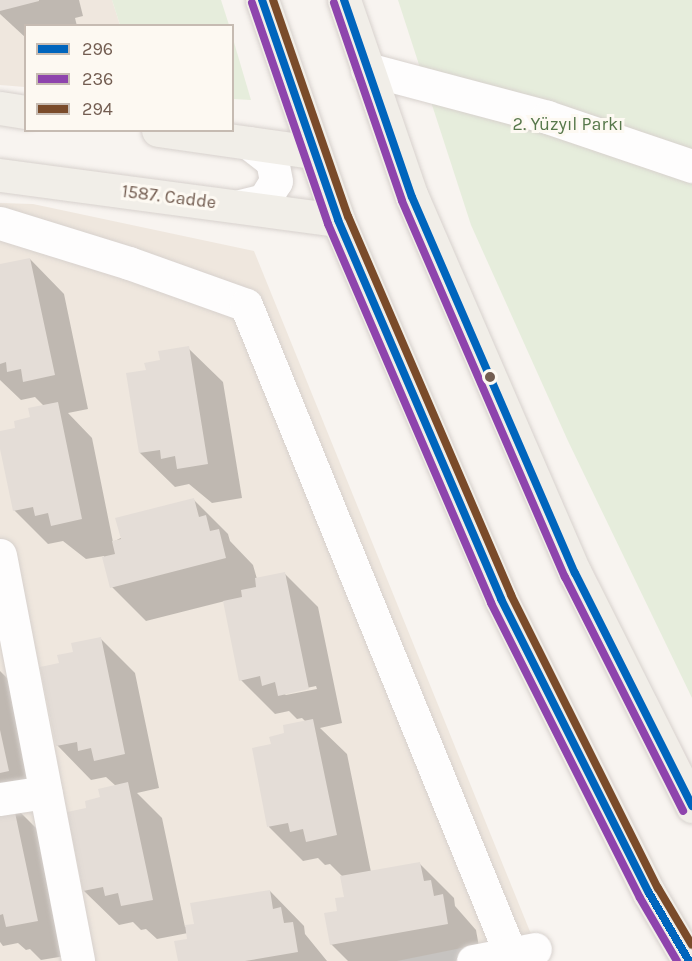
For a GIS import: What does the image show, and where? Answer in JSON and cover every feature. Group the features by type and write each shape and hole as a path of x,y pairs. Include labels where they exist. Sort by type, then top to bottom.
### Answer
{"main road":[{"path":"262,0 338,220 501,599 649,893 689,961"},
{"path":"344,0 412,197 570,562 692,806"},
{"path":"0,108 24,112"},
{"path":"172,132 313,152"},
{"name":"1587. Cadde","path":"0,175 338,220"}],"street":[{"path":"366,69 547,117 692,166"},
{"path":"240,206 264,200 276,181 272,161 249,143"},
{"path":"0,223 129,263 246,305 523,951 473,961"},
{"path":"0,555 78,961"},
{"path":"0,799 45,792"}],"shaded area":[{"path":"0,0 112,0 120,24 24,24 24,87 0,85"},
{"path":"0,203 33,204 254,251 531,934 397,961 0,961"}],"green space":[{"path":"112,0 221,0 229,24 120,24"},
{"name":"2. Yüzyıl Parkı","path":"398,0 692,0 692,698 568,441 471,225"},
{"path":"234,42 251,100 234,99"}],"building":[{"path":"0,0 39,0 39,1 0,11"},
{"path":"30,258 55,375 23,382 21,369 7,372 6,362 0,364 0,264"},
{"path":"189,346 208,464 177,469 175,456 161,459 160,450 139,453 126,373 146,370 144,363 160,360 158,351"},
{"path":"58,402 82,519 51,526 48,513 35,516 33,507 13,511 0,449 0,431 15,428 14,421 30,417 28,408"},
{"path":"194,498 199,517 206,515 210,531 219,529 226,558 110,588 102,557 115,554 112,541 121,539 115,518"},
{"path":"285,572 309,689 278,696 275,682 262,686 260,676 239,681 223,601 242,597 241,590 256,587 255,578"},
{"path":"101,637 125,754 94,761 91,748 78,751 77,742 56,746 40,667 59,663 57,655 73,652 71,643"},
{"path":"313,719 337,835 306,842 303,829 290,832 288,823 267,827 252,748 271,744 269,737 284,733 283,725"},
{"path":"0,730 9,771 0,773"},
{"path":"128,782 153,900 121,906 118,893 105,896 103,887 83,891 67,812 86,808 85,801 100,797 98,789"},
{"path":"13,803 38,921 6,927 3,914 0,915 0,806"},
{"path":"420,862 424,881 431,880 434,896 443,894 448,924 330,945 324,913 337,911 335,898 344,897 340,876"},
{"path":"270,890 273,909 281,907 284,923 293,922 298,952 245,961 178,961 174,941 187,939 185,925 194,924 190,903"}],"transit line":[{"name":"296","path":"262,0 338,220 501,599 649,893 689,961"},
{"name":"294","path":"273,0 348,216 511,595 658,888 692,945"},
{"name":"296","path":"344,0 412,197 575,573 692,806"},
{"name":"236","path":"252,3 328,224 491,603 640,898 677,961"},
{"name":"236","path":"334,3 402,201 565,577 683,811"}]}
